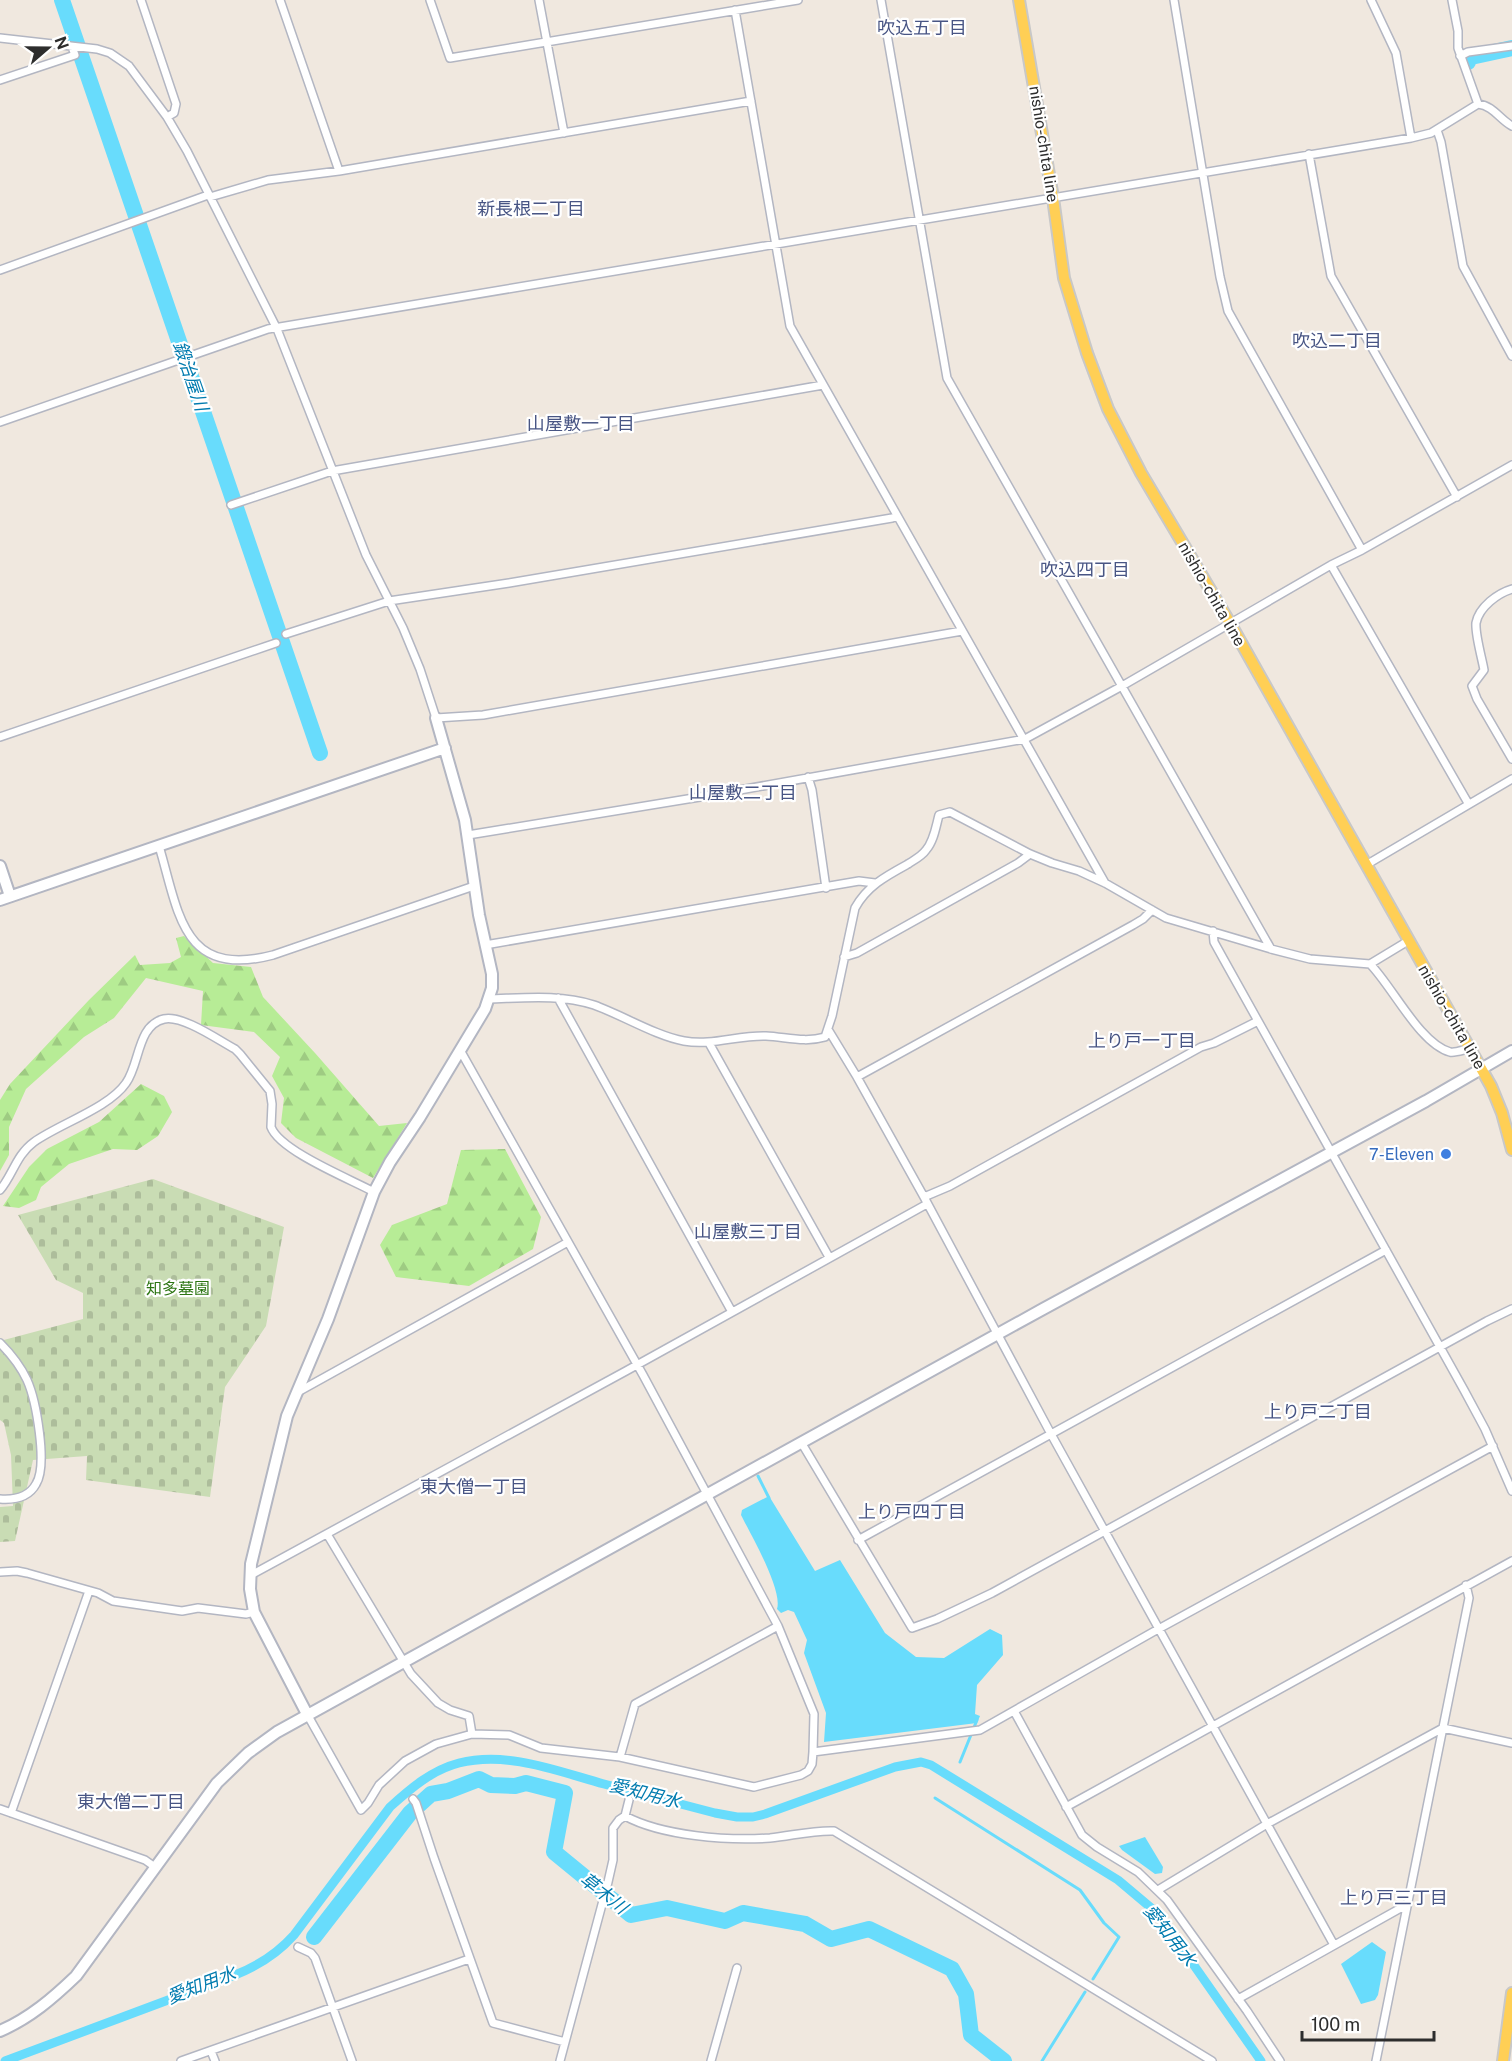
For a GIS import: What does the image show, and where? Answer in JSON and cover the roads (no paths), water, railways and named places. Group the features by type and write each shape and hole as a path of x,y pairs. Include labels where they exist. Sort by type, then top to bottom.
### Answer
{"main road":[{"name":"nishio-chita line","path":"1020,0 1064,279 1087,353 1108,409 1141,473 1230,623 1468,1049 1491,1086 1502,1113 1512,1150"},
{"path":"1503,2061 1512,1993"}],"street":[{"path":"141,0 176,104 174,113 167,117"},
{"path":"280,0 339,171"},
{"path":"430,0 450,58 798,0"},
{"path":"539,0 564,133"},
{"path":"881,0 947,378 1271,949"},
{"path":"1174,0 1220,277 1228,311 1362,550"},
{"path":"1371,0 1396,53 1410,138"},
{"path":"1452,0 1458,31 1458,48 1478,104"},
{"path":"735,10 790,326 1105,883"},
{"path":"0,38 85,48 110,53 122,59 167,117 187,151 277,329 366,555 403,628 420,669 445,748 468,835 474,886 492,974 489,999 485,1009 390,1162 374,1192 328,1319 287,1416 251,1564 250,1589 254,1612 307,1714 361,1810 379,1785 405,1761 436,1744 472,1734 509,1735 541,1748 620,1757 754,1786 801,1775 812,1764 814,1714 778,1626 708,1494 460,1050"},
{"path":"1460,56 1468,52 1512,46"},
{"path":"0,80 75,55 73,47"},
{"path":"0,270 209,196 268,180 339,171 751,101"},
{"path":"0,422 268,329 1410,138 1437,130 1478,104 1492,107 1503,120 1512,126"},
{"path":"1437,130 1463,266 1512,356"},
{"path":"1309,154 1331,276 1457,496"},
{"path":"231,505 332,471 823,385"},
{"path":"468,835 1025,739 1512,465"},
{"path":"286,633 389,601 498,585 897,516"},
{"path":"1331,565 1468,803"},
{"path":"1512,589 1502,591 1479,614 1476,624 1485,670 1472,686 1477,699 1512,759"},
{"path":"436,718 503,711 962,631"},
{"path":"0,737 276,643"},
{"path":"0,866 5,898 445,748"},
{"path":"808,777 812,790 826,888"},
{"path":"1366,865 1512,779"},
{"path":"489,999 558,998 593,1005 682,1041 710,1043 756,1036 813,1041 825,1037 855,908 861,896 875,883 915,860 927,850 939,815 950,812 1030,854 1105,883 1166,918 1271,949 1310,959 1370,964 1408,941"},
{"path":"159,846 180,918 194,942 203,950 221,959 241,962 273,955 474,886"},
{"path":"844,957 857,953 1018,863 1030,854"},
{"path":"485,945 859,881 875,883"},
{"path":"857,1077 1138,922 1152,910"},
{"path":"1213,931 1214,942 1485,1429 1512,1491"},
{"path":"1370,964 1425,1036 1439,1047 1452,1053 1468,1049"},
{"path":"558,998 732,1312"},
{"path":"0,1190 21,1153 33,1143 101,1104 122,1089 132,1072 148,1030 157,1022 169,1018 184,1022 228,1045 240,1054 270,1091 271,1127 282,1142 332,1172 374,1192"},
{"path":"251,1575 732,1312 950,1186 1201,1047 1258,1021"},
{"path":"828,1031 857,1077 1051,1434 1334,1945"},
{"path":"710,1043 829,1257"},
{"path":"0,2031 50,2001 75,1976 217,1783 234,1765 270,1737 307,1714 1512,1052"},
{"path":"296,1393 568,1242"},
{"path":"858,1540 1386,1250"},
{"path":"801,1442 912,1628 993,1593 1512,1309"},
{"path":"0,1343 23,1373 33,1396 38,1417 41,1465 40,1476 32,1490 14,1499 0,1499"},
{"path":"813,1752 980,1730 1493,1446"},
{"path":"327,1534 403,1663 427,1694 438,1703 450,1710 469,1716 472,1734"},
{"path":"1066,1807 1512,1561"},
{"path":"0,1572 17,1571 98,1593 113,1601 182,1611 198,1608 246,1614 254,1612"},
{"path":"1376,2061 1469,1598 1466,1585"},
{"path":"10,1813 89,1591"},
{"path":"620,1757 635,1704 778,1626"},
{"path":"1014,1711 1083,1836 1138,1872 1174,1908 1280,2061"},
{"path":"1158,1890 1267,1824 1443,1728 1512,1743"},
{"path":"413,1799 493,2023 565,2042"},
{"path":"560,2061 608,1882 613,1860 613,1828 625,1816 629,1800"},
{"path":"0,1809 145,1860 155,1867"},
{"path":"625,1816 646,1824 717,1838 770,1838 834,1831 1212,2061"},
{"path":"1238,1999 1408,1904"},
{"path":"298,1947 311,1953 315,1958 352,2061"},
{"path":"181,2061 469,1959"},
{"path":"711,2061 736,1968"},
{"path":"211,2050 215,2061"}],"water":[{"path":"769,1496 815,1571 840,1560 885,1633 916,1657 944,1658 990,1629 1002,1635 1003,1655 977,1685 975,1714 980,1716 977,1723 824,1742 826,1713 804,1653 807,1640 794,1612 788,1610 781,1613 777,1609 778,1600 771,1576 741,1515 742,1510"},
{"path":"1145,1837 1163,1867 1162,1873 1155,1874 1119,1846"},
{"path":"1372,1942 1386,1952 1378,1995 1375,2000 1361,2004 1341,1964"}],"waterway":[{"name":"鍛治屋川","path":"62,0 320,753"},
{"path":"1468,62 1468,58 1471,57 1512,48"},
{"path":"758,1476 769,1498"},
{"path":"960,1762 977,1720"},
{"name":"愛知用水","path":"5,2061 252,1968 274,1954 294,1935 390,1807 398,1800 422,1781 449,1766 477,1760 496,1759 550,1768 737,1817 765,1814 895,1767 921,1762 931,1765 1118,1880 1156,1912 1261,2061"},
{"name":"草木川","path":"314,1937 410,1813 431,1794 448,1791 479,1779 491,1785 515,1786 526,1783 565,1793 554,1852 631,1915 667,1908 725,1921 743,1913 805,1924 831,1939 869,1929 952,1969 966,1994 971,2035 1004,2061"},
{"path":"935,1798 1080,1890 1104,1923 1119,1937 1093,1979"},
{"path":"1042,2061 1085,1992"}],"place":[{"name":"7-Eleven","path":"1446,1154"}],"district":[{"name":"吹込五丁目","path":"922,27"},
{"name":"新長根二丁目","path":"531,208"},
{"name":"吹込二丁目","path":"1337,340"},
{"name":"山屋敷一丁目","path":"581,423"},
{"name":"吹込四丁目","path":"1085,569"},
{"name":"山屋敷二丁目","path":"743,792"},
{"name":"上り戸一丁目","path":"1142,1040"},
{"name":"山屋敷三丁目","path":"748,1231"},
{"name":"上り戸二丁目","path":"1318,1411"},
{"name":"東大僧一丁目","path":"474,1486"},
{"name":"上り戸四丁目","path":"912,1511"},
{"name":"東大僧二丁目","path":"131,1801"},
{"name":"上り戸三丁目","path":"1394,1897"}],"park label":[{"name":"知多墓園","path":"178,1288"}]}
